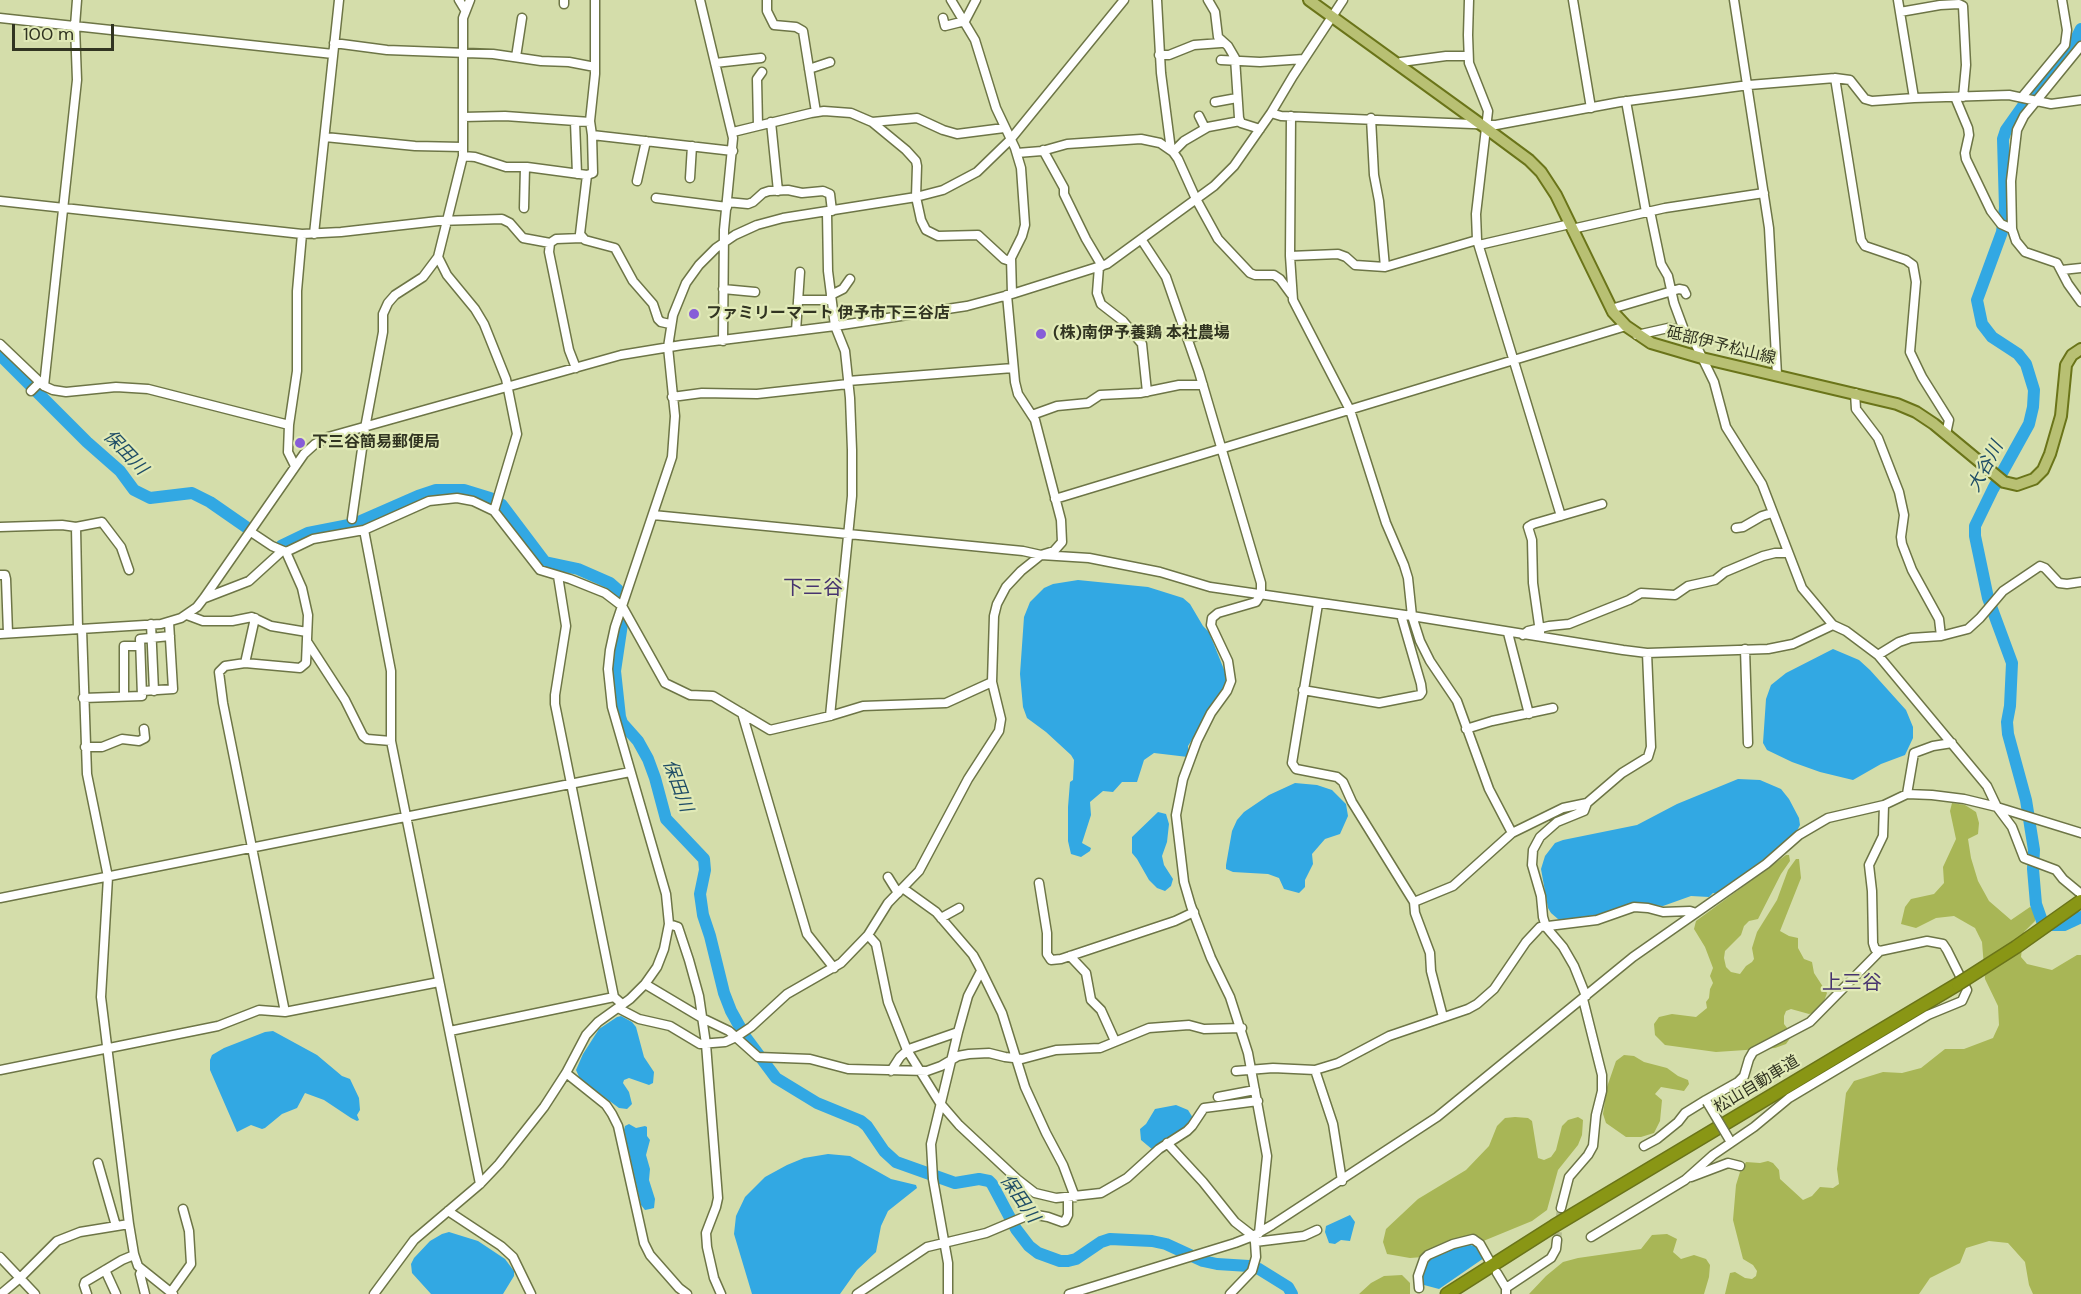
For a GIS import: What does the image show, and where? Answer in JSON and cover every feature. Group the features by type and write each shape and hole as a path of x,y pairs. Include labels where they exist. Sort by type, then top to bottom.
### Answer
{"highway":[{"name":"松山自動車道","path":"1447,1294 1554,1226 1958,984 2081,901"}],"main road":[{"name":"砥部伊予松山線","path":"1309,0 1320,4 1331,17 1484,125 1529,160 1541,172 1556,195 1611,309 1637,335 1663,348 1855,393 1906,408 1946,434 2004,482 2017,485 2029,482 2043,470 2061,416 2066,365 2072,355 2081,349"}],"street":[{"path":"36,387 63,208 77,81 75,26 77,0"},
{"path":"314,234 339,0"},
{"path":"459,0 465,10"},
{"path":"352,519 365,428 383,332 383,314 395,295 423,277 438,257 463,151 463,53 465,10 470,0"},
{"path":"326,137 463,151 499,166 587,175 593,173 590,122 595,67 595,0"},
{"path":"700,0 733,132 724,242 723,340"},
{"path":"766,0 767,11 774,25 796,27 803,31 816,112"},
{"path":"558,576 566,626 555,704 614,997 620,1006 639,1019 670,1026 692,1040 706,1044 724,1042 736,1037 787,994 834,968 856,950 883,910 919,871 968,779 999,731 1001,719 992,682 994,616 997,603 1006,587 1031,562 1041,555 1054,551 1062,542 1061,520 1032,414 1018,394 1012,368 1010,261 1025,225 1023,177 1017,153 996,108 975,40 951,0"},
{"path":"943,18 945,26 965,21 976,0"},
{"path":"374,1294 414,1240 480,1184 499,1164 544,1107 566,1073 586,1035 598,1022 645,984 661,958 669,924 666,894 612,707 608,682 610,650 622,606 670,464 674,445 675,416 668,347 670,324 686,283 706,257 724,242 763,223 916,197 943,190 965,179 986,165 1011,140 1124,0"},
{"path":"1157,0 1159,55 1172,151"},
{"path":"1208,0 1215,12 1218,38 1232,51 1235,61 1240,121"},
{"path":"0,575 4,575 6,579 4,634 169,622 187,615 204,598 295,466 310,448 321,440 621,355 967,306 1101,266 1119,256 1214,186 1234,166 1271,113 1343,0"},
{"path":"1469,0 1468,56 1488,105 1476,214 1478,242 1561,516"},
{"path":"1573,0 1591,108"},
{"path":"1734,0 1749,85 1769,228 1777,375"},
{"path":"1898,0 1914,98"},
{"path":"2022,97 2065,45 2067,30 2062,0"},
{"path":"1900,12 1940,5 1959,4 1963,6 1966,65 1959,97 1969,135 1966,159 1991,212 2007,226 2025,252 2054,261 2081,302"},
{"path":"0,18 333,54"},
{"path":"516,57 522,18"},
{"path":"334,43 387,50 493,54 595,67"},
{"path":"1159,55 1169,55 1194,45 1221,43"},
{"path":"2007,226 2017,129 2024,116 2081,46"},
{"path":"1398,65 1401,62 1446,56 1468,56"},
{"path":"715,63 761,58"},
{"path":"1221,60 1304,59"},
{"path":"809,69 831,62"},
{"path":"758,125 757,79 762,72"},
{"path":"1835,78 1861,240 1865,246 1906,260 1913,265 1916,282 1910,352 1922,377 1949,420 1946,434"},
{"path":"1271,113 1291,116 1503,124 1626,101 1749,85 1835,78 1850,80 1865,99 1872,101 2009,95 2051,104 2081,100"},
{"path":"1215,102 1237,99"},
{"path":"1626,101 1661,264 1668,276 1684,330 1695,343 1714,382 1726,427 1762,484 1802,588 1833,625 1846,631 1878,655 1952,743 1987,786 1996,807 2012,827 2024,858 2056,870 2081,894"},
{"path":"733,132 816,112 851,113 872,122 916,161 916,197 921,220 930,233 938,236 978,235 1004,259 1010,261"},
{"path":"463,117 505,116 590,122"},
{"path":"1199,116 1205,129"},
{"path":"1291,116 1292,295"},
{"path":"872,122 917,118 957,134 1004,128"},
{"path":"1371,118 1374,175 1379,201 1384,267"},
{"path":"1172,151 1184,141 1219,124 1240,121 1250,127 1260,129"},
{"path":"575,122 577,174"},
{"path":"771,122 778,190"},
{"path":"592,135 733,151"},
{"path":"1017,153 1043,150 1064,144 1141,139 1160,143 1172,151 1178,159 1218,239 1250,273 1274,275 1292,295 1350,410 1386,523 1404,565 1408,578 1412,616 1425,651 1457,701 1489,789 1512,833"},
{"path":"637,181 646,141"},
{"path":"690,178 692,146"},
{"path":"1043,150 1065,188 1064,194 1101,266 1097,293 1101,304 1123,321 1142,344 1147,392"},
{"path":"524,208 525,167"},
{"path":"582,238 580,231 587,175"},
{"path":"656,198 727,205 748,204 763,193 778,190 794,190 802,193 828,192 830,194 828,271 834,326 845,351 852,450 849,534 830,717"},
{"path":"1290,256 1338,254 1359,266 1384,267 1478,242 1764,193"},
{"path":"0,201 302,234 446,220 502,219 510,223 523,238 550,243 556,239 582,238 615,248 633,281 652,304 658,319 670,324"},
{"path":"295,466 288,452 289,425 297,371 297,301 302,234"},
{"path":"1141,239 1166,277 1188,339 1223,449 1261,583 1262,594 1256,602 1218,613 1212,618 1210,625 1228,661 1230,681 1227,691 1211,713 1197,741 1183,779 1176,807 1177,835 1184,882 1242,1029 1267,1156 1256,1237 1256,1257 1252,1271 1230,1294"},
{"path":"550,243 549,252 569,350 576,368"},
{"path":"438,257 447,275 475,309 484,324 508,388 517,434 496,505"},
{"path":"2062,270 2081,268"},
{"path":"796,331 800,272"},
{"path":"798,300 831,298 843,290 850,279"},
{"path":"723,289 754,292"},
{"path":"1611,309 1671,291 1682,289 1686,294"},
{"path":"1055,499 1626,326"},
{"path":"1188,339 1219,327"},
{"path":"1637,335 1668,328 1684,330"},
{"path":"0,344 36,387 66,392 116,387 148,389 289,425"},
{"path":"672,397 702,393 757,394 1012,368"},
{"path":"1032,414 1057,406 1088,403 1100,395 1147,392 1179,385 1203,385"},
{"path":"1855,393 1856,409 1878,438 1899,492 1904,515 1902,544 1912,570 1939,619 1941,636"},
{"path":"204,598 237,587 284,551 313,539 364,530 429,501 444,498 473,501 496,505 540,570 605,593 622,606 665,683 690,695 713,696 770,730 830,717 862,706 946,703 992,682"},
{"path":"1540,633 1533,583 1532,540 1528,527 1602,504"},
{"path":"1736,528 1772,513"},
{"path":"653,515 1089,558 1160,572 1210,587 1412,616 1508,633 1523,635 1528,631 1647,652 1768,649 1793,644 1833,625"},
{"path":"0,527 62,525 76,527 102,522 121,547 129,570"},
{"path":"76,527 87,774 108,877 101,997 129,1224 134,1256 141,1270 172,1293 191,1264 189,1230 183,1209"},
{"path":"364,530 391,671 391,741 480,1184"},
{"path":"251,532 284,551 297,575 308,615 306,663 300,669 245,663 225,666 219,672 223,703 285,1012"},
{"path":"1540,633 1569,624 1641,593 1675,595 1688,586 1715,580 1725,572 1763,556 1788,553"},
{"path":"1878,655 1899,642 1911,638 1941,636 1968,629 2003,591 2040,566 2046,568 2059,583 2081,582"},
{"path":"1318,604 1294,743 1293,767 1337,777 1343,782 1352,802 1414,902 1430,953 1431,971 1443,1017"},
{"path":"187,615 203,621 255,618 271,626 307,632"},
{"path":"1304,690 1379,703 1420,695 1421,684 1401,615"},
{"path":"245,663 255,618"},
{"path":"142,691 173,689 169,622"},
{"path":"151,624 154,691"},
{"path":"1508,633 1530,714"},
{"path":"83,698 142,696 141,639 170,636"},
{"path":"308,643 345,700 363,736 367,739 391,741"},
{"path":"124,696 124,646 141,646"},
{"path":"1745,649 1748,743"},
{"path":"1414,902 1460,881 1512,833 1563,808 1587,803 1622,773 1648,757 1651,752 1647,652"},
{"path":"1466,729 1553,708"},
{"path":"742,713 807,934 834,968"},
{"path":"85,747 102,747 122,739 139,741 145,738 144,729"},
{"path":"1907,794 1914,753 1933,746 1952,743"},
{"path":"0,898 630,772"},
{"path":"1069,1294 1256,1237 1437,1117 1655,941 1766,864 1812,826 1842,813 1884,805 1907,794 1964,799 2081,833"},
{"path":"1561,1208 1569,1177 1593,1146 1596,1115 1602,1091 1602,1075 1585,998 1574,966 1563,947 1546,927 1532,865 1533,850 1540,837 1550,826 1584,811 1587,803"},
{"path":"1880,951 1875,949 1873,943 1869,865 1883,836 1884,805"},
{"path":"857,1294 920,1250 986,1233 1031,1214 1065,1221 1071,1198 1063,1165 1025,1087 1002,1013 973,955 936,912 901,891 888,877"},
{"path":"1039,883 1047,933 1048,958 1055,960 1175,921 1194,912"},
{"path":"1236,1071 1273,1068 1315,1070 1338,1063 1389,1036 1468,1009 1486,996 1540,927 1597,920 1634,907 1663,912 1696,913"},
{"path":"941,918 959,908"},
{"path":"669,924 678,927 696,986 706,1044 718,1198 706,1233 714,1278 721,1294"},
{"path":"868,935 876,944 888,1002 907,1050 940,1103 959,1125 1026,1187 1044,1196 1071,1198 1101,1193 1121,1182 1167,1143 1192,1126 1204,1108 1258,1101"},
{"path":"1644,1146 1678,1122 1685,1113 1744,1076 1753,1052 1810,1022 1880,951 1927,941 1936,941 1943,945 1967,990 1966,996 1956,1005 1928,1015 1789,1098 1730,1141 1685,1180"},
{"path":"1070,956 1086,973 1091,1000 1101,1010 1115,1041"},
{"path":"948,1294 949,1276 933,1175 931,1144 968,996 981,971"},
{"path":"0,1070 218,1026 259,1010 285,1012 439,982"},
{"path":"645,984 736,1037 761,1058 810,1059 848,1069 921,1072 934,1069 962,1055 980,1053 1022,1059 1056,1050 1100,1048 1158,1027 1189,1025 1204,1029 1242,1029"},
{"path":"450,1031 614,997"},
{"path":"891,1071 907,1050 958,1032"},
{"path":"1315,1070 1333,1124 1342,1181"},
{"path":"566,1073 606,1106 612,1114 618,1126 644,1244 650,1256 687,1294"},
{"path":"1218,1097 1255,1090"},
{"path":"1706,1101 1730,1141"},
{"path":"1167,1143 1235,1222 1256,1237 1304,1236 1317,1230"},
{"path":"98,1163 116,1226"},
{"path":"1591,1237 1685,1180 1728,1163 1740,1166"},
{"path":"448,1211 501,1246 513,1257 531,1294"},
{"path":"1,1294 57,1241 80,1232 129,1224"},
{"path":"1419,1288 1418,1276 1424,1259 1453,1244 1473,1239 1480,1244 1489,1260"},
{"path":"1497,1273 1506,1291 1551,1258 1556,1249 1557,1240"},
{"path":"87,1294 85,1282 122,1260 134,1256"},
{"path":"0,1257 35,1294"},
{"path":"105,1270 116,1294"},
{"path":"141,1270 145,1294"}],"green space":[{"path":"1952,803 1965,805 1976,812 1979,823 1978,834 1968,839 1978,881 1989,901 2011,920 2030,907 2035,910 2035,921 2024,932 2021,957 2027,964 2052,970 2077,955 2081,955 2081,1294 2033,1294 2025,1262 2008,1243 1989,1241 1966,1248 1960,1263 1930,1278 1919,1294 1725,1294 1730,1273 1735,1272 1752,1279 1756,1276 1757,1271 1753,1265 1743,1259 1733,1220 1736,1185 1746,1162 1768,1161 1773,1163 1779,1170 1780,1179 1803,1200 1812,1196 1820,1187 1833,1188 1839,1184 1837,1169 1846,1093 1854,1081 1883,1072 1902,1073 1921,1068 1945,1049 1964,1049 1993,1038 1999,1025 1998,1006 1985,979 1982,942 1975,928 1954,916 1936,918 1916,928 1901,924 1905,907 1911,899 1934,894 1944,883 1943,867 1956,839 1950,811"},
{"path":"1789,855 1790,861 1758,919 1749,921 1744,926 1741,935 1725,951 1726,967 1731,972 1740,974 1752,962 1754,959 1752,948 1757,932 1777,900 1788,870 1796,859 1799,859 1801,878 1780,931 1798,938 1798,948 1804,959 1812,962 1814,973 1827,993 1823,1004 1817,1012 1809,1014 1791,1009 1786,1011 1784,1024 1791,1033 1791,1037 1786,1044 1775,1048 1716,1052 1665,1045 1655,1035 1654,1024 1659,1017 1672,1014 1696,1017 1707,1008 1706,1002 1713,983 1710,976 1713,968 1705,947 1694,929 1696,921"},
{"path":"1624,1055 1634,1056 1644,1062 1667,1068 1688,1080 1689,1084 1684,1091 1661,1087 1655,1094 1662,1100 1660,1121 1654,1133 1641,1137 1626,1137 1606,1123 1603,1114 1607,1087 1616,1061"},
{"path":"1578,1117 1583,1120 1582,1135 1578,1145 1558,1170 1547,1210 1532,1221 1476,1244 1464,1244 1437,1256 1410,1258 1387,1254 1383,1242 1386,1229 1418,1199 1466,1170 1489,1146 1497,1126 1505,1118 1528,1118 1532,1121 1538,1158 1544,1160 1551,1157 1556,1150 1562,1126 1568,1120"},
{"path":"1667,1234 1677,1239 1673,1252 1681,1259 1694,1255 1706,1259 1710,1265 1704,1294 1529,1294 1563,1262 1641,1249 1652,1235"},
{"path":"1402,1275 1410,1283 1410,1294 1359,1294 1371,1283 1384,1276"}],"water":[{"path":"1078,580 1148,587 1183,598 1190,604 1209,632 1227,677 1224,690 1188,746 1188,757 1154,753 1144,760 1137,782 1122,782 1113,792 1103,791 1090,802 1091,815 1082,843 1091,848 1081,857 1071,854 1068,841 1068,807 1074,760 1046,732 1027,718 1023,707 1020,674 1024,617 1030,602 1044,588 1053,584"},
{"path":"1833,649 1859,660 1870,670 1906,710 1913,727 1913,738 1905,755 1881,764 1853,780 1792,762 1767,750 1763,743 1766,699 1771,685 1786,673"},
{"path":"1738,779 1760,780 1781,789 1799,818 1800,825 1796,833 1762,863 1718,894 1713,893 1709,897 1691,896 1663,906 1631,904 1606,914 1567,921 1558,919 1551,913 1548,908 1541,869 1545,856 1555,843 1637,825 1677,804"},
{"path":"1295,783 1317,785 1332,790 1346,804 1348,816 1340,834 1325,839 1312,854 1313,864 1305,880 1305,887 1299,893 1284,889 1279,878 1268,874 1233,872 1226,869 1232,831 1237,820 1244,812 1269,795"},
{"path":"1158,812 1166,814 1169,824 1167,842 1162,856 1164,865 1173,879 1171,886 1165,891 1157,888 1149,880 1132,853 1132,837"},
{"path":"621,1016 636,1027 644,1057 654,1072 653,1083 649,1085 629,1078 624,1080 623,1083 629,1092 632,1104 627,1109 619,1108 580,1079 576,1070 599,1029"},
{"path":"273,1031 317,1055 342,1076 350,1079 359,1098 360,1110 357,1115 359,1120 351,1118 324,1100 305,1093 297,1108 282,1114 265,1128 251,1125 237,1132 210,1070 210,1060 212,1055 224,1048"},
{"path":"1176,1105 1188,1110 1193,1118 1187,1127 1153,1150 1141,1140 1140,1129 1155,1109"},
{"path":"629,1124 636,1128 647,1127 647,1136 650,1140 646,1155 650,1169 649,1180 655,1199 654,1208 645,1210 641,1205 624,1130"},
{"path":"828,1154 850,1156 891,1179 916,1185 917,1188 888,1211 881,1226 876,1252 857,1270 840,1294 752,1294 734,1234 736,1216 745,1197 765,1177 787,1165 804,1158"},
{"path":"1350,1215 1355,1222 1350,1241 1341,1240 1335,1244 1329,1243 1325,1232 1326,1226"},
{"path":"449,1232 478,1241 505,1259 514,1271 514,1276 503,1294 431,1294 412,1273 411,1264 414,1258 430,1241"},
{"path":"1464,1244 1476,1246 1484,1258 1439,1289 1424,1285 1422,1274 1429,1257 1443,1254"}],"waterway":[{"name":"大谷川","path":"2081,29 2074,43 2023,106 2006,130 2003,139 2005,208 2002,232 1977,300 1982,324 1992,337 2018,354 2026,364 2034,390 2033,407 2029,424 1975,526 1988,598 2012,663 2008,734 2026,800 2034,850 2036,904 2042,921 2052,925 2064,925 2081,917"},
{"name":"保田川","path":"0,355 87,442 120,471 134,490 150,498 192,493 210,502 246,527"},
{"name":"保田川","path":"281,546 308,533 354,524 436,490 464,490 490,498 502,505 545,562 578,569 610,583 618,590 620,598"},
{"name":"保田川","path":"623,617 615,671 620,717 648,759 666,819 704,859 705,870 700,894 703,915 724,993 741,1029"},
{"name":"保田川","path":"744,1035 776,1078 817,1103 861,1121 884,1151 896,1162 955,1183 979,1179 989,1181 1016,1229 1029,1246 1038,1253 1060,1261 1068,1261 1076,1259 1101,1242 1110,1239 1152,1241 1166,1244 1203,1261 1259,1269 1288,1287 1292,1294"}],"tunnel":[{"path":"1557,1240 1561,1208"}],"place":[{"name":"ファミリーマート 伊予市下三谷店","path":"694,314"},
{"name":"(株)南伊予養鶏 本社農場","path":"1041,334"},
{"name":"下三谷簡易郵便局","path":"300,443"}],"district":[{"name":"下三谷","path":"813,589"},
{"name":"上三谷","path":"1852,984"}]}
